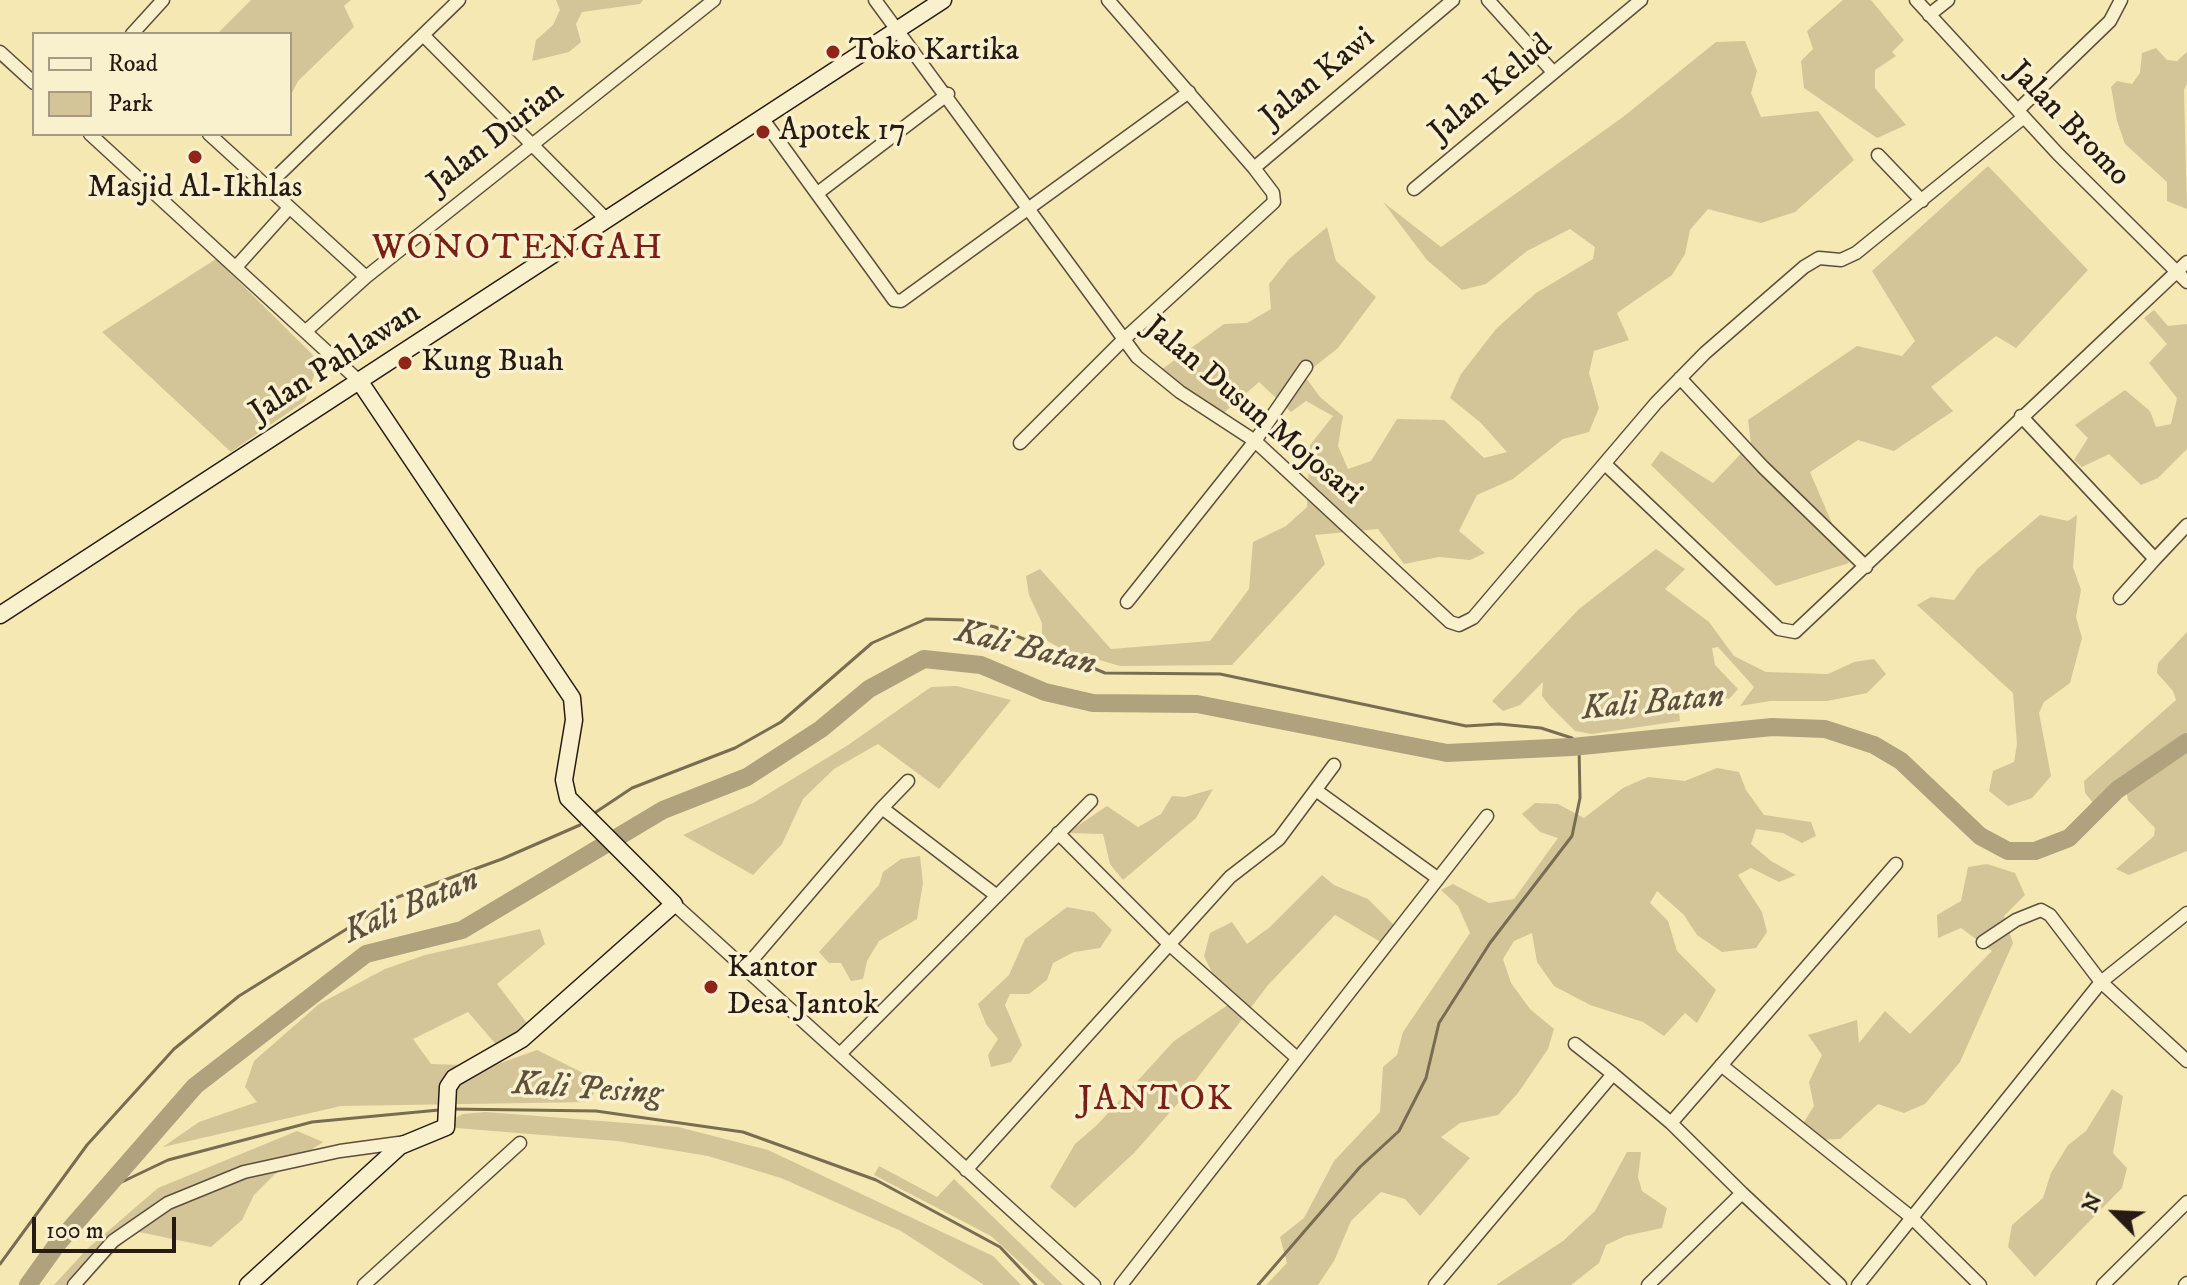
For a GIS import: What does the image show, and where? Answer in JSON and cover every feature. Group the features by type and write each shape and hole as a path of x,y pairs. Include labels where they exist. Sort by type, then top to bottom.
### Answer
{"street":[{"path":"134,32 163,0"},
{"path":"266,187 459,0"},
{"name":"Jalan Durian","path":"306,331 366,277 714,0"},
{"name":"Jalan Dusun Mojosari","path":"875,0 948,94 1122,341 1156,374 1255,441 1452,622 1459,625 1473,618 1605,464"},
{"name":"Jalan Pahlawan","path":"0,615 943,0"},
{"path":"1020,443 1122,341 1274,202 1273,193 1254,168 1108,0"},
{"name":"Jalan Kawi","path":"1254,168 1453,0"},
{"path":"1488,0 1553,72"},
{"name":"Jalan Kelud","path":"1414,189 1641,0"},
{"name":"Jalan Bromo","path":"1916,0 2021,114 2187,282"},
{"path":"1929,15 1948,0"},
{"path":"2121,0 2110,21 2021,114 1922,201 1848,257 1819,258 1804,267 1680,378 1605,464 1785,632 1802,627 2021,416 2187,262"},
{"path":"424,36 607,220"},
{"path":"0,52 32,81"},
{"path":"762,118 897,301 1189,92"},
{"path":"819,192 948,94"},
{"path":"92,136 360,382 572,698 574,720 565,790 577,811 674,904 1094,1285"},
{"path":"211,136 366,277"},
{"path":"1878,155 1922,201"},
{"path":"236,267 289,208"},
{"path":"1127,602 1255,441 1306,367"},
{"path":"1680,378 1763,467 1866,567"},
{"path":"2021,416 2155,559"},
{"path":"2120,598 2187,525"},
{"path":"966,1170 1230,877 1279,839 1334,765"},
{"path":"745,968 908,781"},
{"path":"1317,791 1436,877"},
{"path":"841,1053 1091,801"},
{"path":"882,808 997,896"},
{"path":"1121,1285 1436,877 1487,816"},
{"path":"1058,833 1170,945 1297,1058"},
{"path":"1671,1123 1896,864"},
{"path":"74,1285 113,1241 168,1203 244,1172 340,1151 408,1142 446,1127 447,1092 454,1078 522,1039 674,904"},
{"path":"1983,942 2016,920 2041,910 2050,915 2101,982 2187,1061"},
{"path":"1858,1285 2101,982 2187,913"},
{"path":"1575,1044 1671,1123 1840,1285"},
{"path":"1721,1065 1911,1217 1980,1285"},
{"path":"1435,1285 1613,1074"},
{"path":"248,1285 408,1142"},
{"path":"364,1285 520,1143"},
{"path":"1648,1285 1742,1193"},
{"path":"2103,1285 2187,1202"}],"green space":[{"path":"251,0 351,0 344,6 354,27 298,81 292,93 292,32 219,32"},
{"path":"556,0 643,0 640,4 582,12 576,24 581,42 569,52 532,61 536,40 553,25 560,10"},
{"path":"1843,0 1871,0 1904,40 1892,52 1896,56 1875,70 1875,88 1906,125 1877,138 1804,88 1801,61 1813,49 1807,31"},
{"path":"1745,41 1757,71 1751,93 1761,117 1818,111 1854,160 1795,212 1761,223 1708,209 1690,230 1685,254 1672,275 1617,313 1629,340 1594,351 1589,373 1599,408 1589,432 1563,439 1513,479 1477,495 1459,531 1485,553 1470,560 1439,557 1404,564 1378,529 1315,535 1325,564 1232,665 1120,666 1062,649 1042,638 1042,623 1029,595 1026,576 1040,569 1111,649 1210,641 1249,589 1253,542 1286,526 1307,507 1310,445 1333,416 1306,401 1291,412 1259,382 1219,417 1161,370 1224,324 1247,323 1271,309 1269,284 1289,259 1327,227 1336,261 1376,297 1338,348 1304,375 1320,397 1343,416 1338,446 1348,469 1371,461 1397,419 1444,420 1484,458 1507,452 1480,422 1450,398 1461,374 1496,329 1536,293 1593,259 1595,247 1570,229 1527,251 1486,284 1462,290 1427,260 1383,202 1441,247 1623,117 1716,42"},
{"path":"2156,48 2167,60 2177,61 2187,52 2187,84 2184,90 2187,209 2167,201 2167,182 2125,144 2117,121 2111,87 2117,81 2132,84 2140,73 2142,53"},
{"path":"1988,166 2088,270 2016,348 1996,336 1931,387 1953,411 1894,451 1858,440 1810,472 1849,563 1776,586 1651,465 1661,451 1713,483 1751,443 1748,420 1857,346 1902,356 1915,341 1872,271"},
{"path":"216,259 319,361 305,401 231,452 102,332"},
{"path":"2154,310 2168,326 2187,324 2187,449 2158,478 2141,485 2109,454 2082,467 2074,460 2088,438 2075,425 2125,390 2150,411 2156,427 2171,424 2177,398 2149,363 2167,344 2144,318"},
{"path":"2040,515 2068,521 2077,515 2073,567 2081,590 2076,617 2082,638 2070,683 2044,702 2039,713 2051,776 2032,798 2008,806 1989,791 1993,771 2014,762 2017,744 2013,693 1917,605 1931,597 1954,600 1977,569"},
{"path":"1656,549 1685,569 1665,589 1709,622 1734,656 1766,672 1828,674 1854,662 1874,659 1886,674 1867,693 1827,701 1770,701 1740,706 1754,687 1718,647 1712,648 1715,665 1738,689 1729,699 1688,691 1678,703 1680,721 1592,734 1575,731 1550,706 1542,696 1543,682 1520,705 1503,711 1492,701 1579,609"},
{"path":"2187,632 2187,851 2129,875 2116,869 2154,836 2155,828 2128,800 2125,785 2099,810 2085,793 2084,781 2176,700 2173,691 2157,673 2158,663"},
{"path":"957,686 1011,700 939,789 878,744 834,769 803,799 782,844 753,875 683,835 755,802 848,745 931,687"},
{"path":"1717,768 1739,772 1746,790 1764,815 1811,822 1816,836 1802,843 1783,833 1756,829 1751,844 1771,861 1796,875 1779,882 1751,868 1738,875 1762,912 1767,932 1756,948 1722,952 1697,935 1684,915 1657,891 1650,903 1668,921 1677,951 1716,990 1697,1023 1685,1013 1664,1036 1643,1022 1590,1005 1554,986 1537,962 1532,933 1514,941 1503,959 1511,983 1530,1009 1554,1029 1548,1049 1518,1093 1498,1115 1460,1123 1441,1137 1470,1158 1420,1216 1405,1199 1381,1192 1351,1221 1334,1261 1318,1285 1266,1285 1287,1263 1280,1237 1304,1218 1334,1161 1380,1112 1383,1067 1397,1055 1403,1032 1470,933 1458,906 1441,890 1453,884 1489,903 1514,899 1558,838 1540,832 1522,814 1535,803 1558,804 1584,818 1623,788 1648,777 1685,781"},
{"path":"1213,789 1196,818 1123,880 1110,864 1103,834 1067,833 1107,806 1138,827 1161,814 1172,796 1185,797"},
{"path":"920,856 923,883 917,919 879,941 867,961 863,979 851,981 841,963 829,963 819,952 879,885 883,872 901,859"},
{"path":"1987,864 2015,873 2025,895 2004,916 2013,943 1960,1062 1925,1104 1904,1113 1878,1104 1840,1139 1817,1140 1804,1122 1814,1106 1809,1082 1822,1055 1808,1035 1857,1020 1859,1043 1885,1011 1910,1034 1992,951 1961,928 1938,938 1937,915 1961,901 1968,867"},
{"path":"1322,875 1334,885 1368,899 1397,928 1384,944 1335,915 1268,985 1180,1101 1134,1153 1075,1208 1050,1187 1075,1144 1097,1125 1174,1041 1228,1005 1204,956 1210,933 1232,922 1247,944 1270,927"},
{"path":"1067,907 1094,912 1112,930 1100,948 1074,952 1053,963 1047,980 1029,994 1010,994 1005,1005 1022,1045 1011,1062 991,1067 988,1055 998,1039 986,1024 978,1004 1009,975 1025,939"},
{"path":"540,929 545,944 497,984 530,1027 500,1049 468,1012 413,1039 431,1064 492,1066 537,1050 599,1081 590,1102 341,1106 163,1147 199,1122 257,1102 245,1087 254,1061 319,1004 385,969 425,955"},
{"path":"2112,1089 2123,1096 2113,1153 2127,1168 2122,1188 2035,1277 2008,1247 2012,1225 2043,1198 2051,1173 2068,1145 2086,1131"},
{"path":"486,1112 678,1127 768,1150 993,1256 1021,1285 984,1285 901,1231 781,1178 708,1156 617,1141 456,1128 451,1120 463,1114"},
{"path":"297,1131 323,1142 274,1175 254,1195 242,1220 211,1247 134,1231 84,1285 54,1285 86,1250 158,1188"},
{"path":"1627,1152 1641,1152 1638,1177 1642,1191 1667,1208 1662,1228 1625,1236 1606,1245 1599,1263 1571,1285 1496,1285 1563,1241 1595,1211"},
{"path":"879,1166 937,1197 954,1179 1063,1285 1045,1285 991,1236 874,1175"}],"waterway":[{"path":"593,814 632,788 735,748 781,722 872,643 926,619 966,620 995,627 1105,673 1220,674 1466,726 1499,724 1541,728 1572,738 1579,746 1580,798 1572,836 1490,943 1439,1023 1426,1078 1399,1131 1360,1167 1258,1285"},
{"name":"Kali Batan","path":"28,1285 58,1243 195,1086 366,954 462,930 663,810 747,777 821,729 869,689 924,659 981,665 1045,692 1093,703 1197,704 1447,753 1572,747 1772,727 1825,729 1874,745 1901,761 1980,836 2008,851 2035,851 2069,838 2117,790 2187,742"},
{"path":"0,1264 87,1145 174,1049 239,996 398,897 502,859 580,825"},
{"name":"Kali Pesing","path":"451,1109 596,1111 743,1132 876,1180 1000,1247 1036,1285"},
{"name":"Kali Pesing","path":"105,1190 168,1160 312,1122 439,1110"}],"place":[{"name":"Toko Kartika","path":"833,52"},
{"name":"Apotek 17","path":"763,132"},
{"name":"Masjid Al-Ikhlas","path":"195,157"},
{"name":"Kung Buah","path":"405,363"},
{"name":"Kantor Desa Jantok","path":"711,987"}],"district":[{"name":"WONOTENGAH","path":"518,251"},
{"name":"JANTOK","path":"1156,1102"}]}
